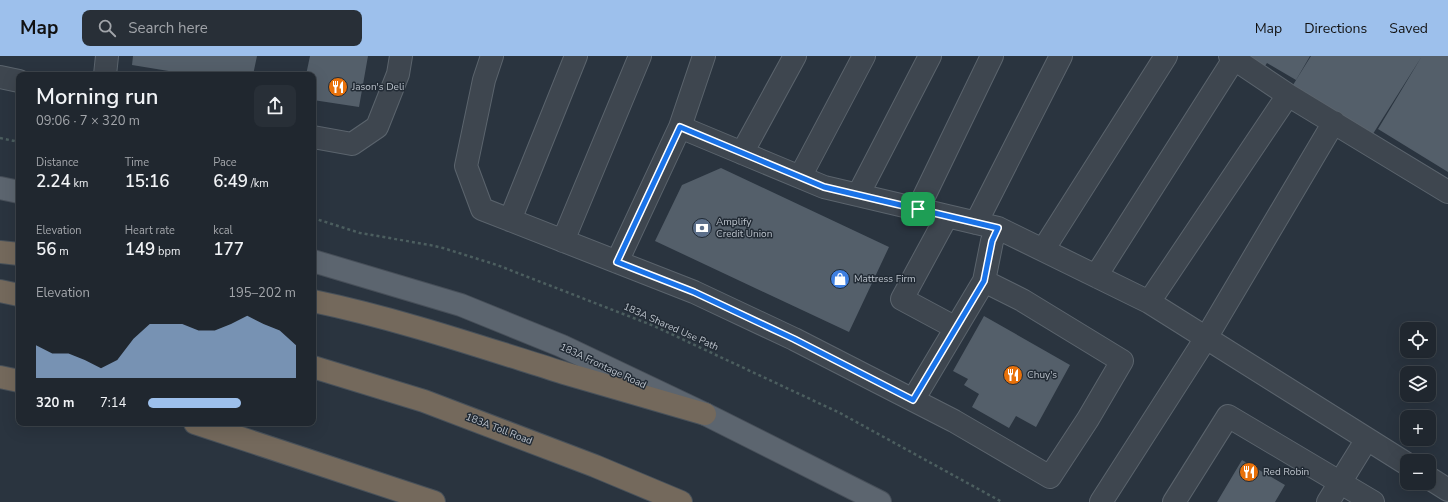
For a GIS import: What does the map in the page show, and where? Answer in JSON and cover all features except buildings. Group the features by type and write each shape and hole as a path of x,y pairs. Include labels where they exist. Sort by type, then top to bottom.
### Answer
{"highway":[{"path":"0,252 16,254"},
{"path":"0,291 16,294"},
{"path":"316,302 351,309 462,340 565,373 705,414"},
{"name":"183A Toll Road","path":"316,368 424,401 595,466 681,502"},
{"path":"0,377 16,380"},
{"path":"204,426 434,502"}],"main road":[{"path":"0,188 16,191"},
{"name":"183A Frontage Road","path":"316,263 461,305 562,346 705,414 880,502"}],"lane":[{"path":"105,72 108,56"},
{"path":"316,138 352,144 377,127 398,74 401,56"},
{"path":"492,56 484,80 466,166 482,209 694,292 794,339 954,421 1050,477 1088,419 1122,361 1022,300 984,281"},
{"path":"510,220 576,56"},
{"path":"563,241 640,56"},
{"path":"617,262 680,127 704,56"},
{"path":"742,153 795,56"},
{"path":"800,177 864,56"},
{"path":"858,195 930,56"},
{"path":"918,209 992,56"},
{"path":"976,223 1061,56"},
{"path":"1043,250 1166,56"},
{"path":"1096,276 1232,57 1288,95 1448,192"},
{"path":"0,77 16,80"},
{"path":"1149,302 1288,95"},
{"path":"1101,502 1206,338 1334,122"},
{"path":"680,127 824,187 998,228 1149,302 1400,460"},
{"path":"947,216 902,299 956,328"},
{"path":"913,400 984,281 992,241 998,228"},
{"path":"1174,502 1228,416 1372,502"},
{"path":"1328,502 1367,439"},
{"path":"1436,482 1448,490"}],"path":[{"path":"0,138 16,141"},
{"name":"183A Shared Use Path","path":"316,219 360,233 430,244 450,250 497,265 654,326 840,413 1002,502"}],"place":[{"name":"Jason's Deli","path":"338,87"},
{"name":"Amplify Credit Union","path":"702,228"},
{"name":"Mattress Firm","path":"840,279"},
{"name":"Chuy's","path":"1013,375"},
{"name":"Red Robin","path":"1249,472"}],"route":[{"path":"680,127 824,187 918,209 998,228 992,241 984,281 913,400 794,339 694,292 617,262 680,127"}]}
